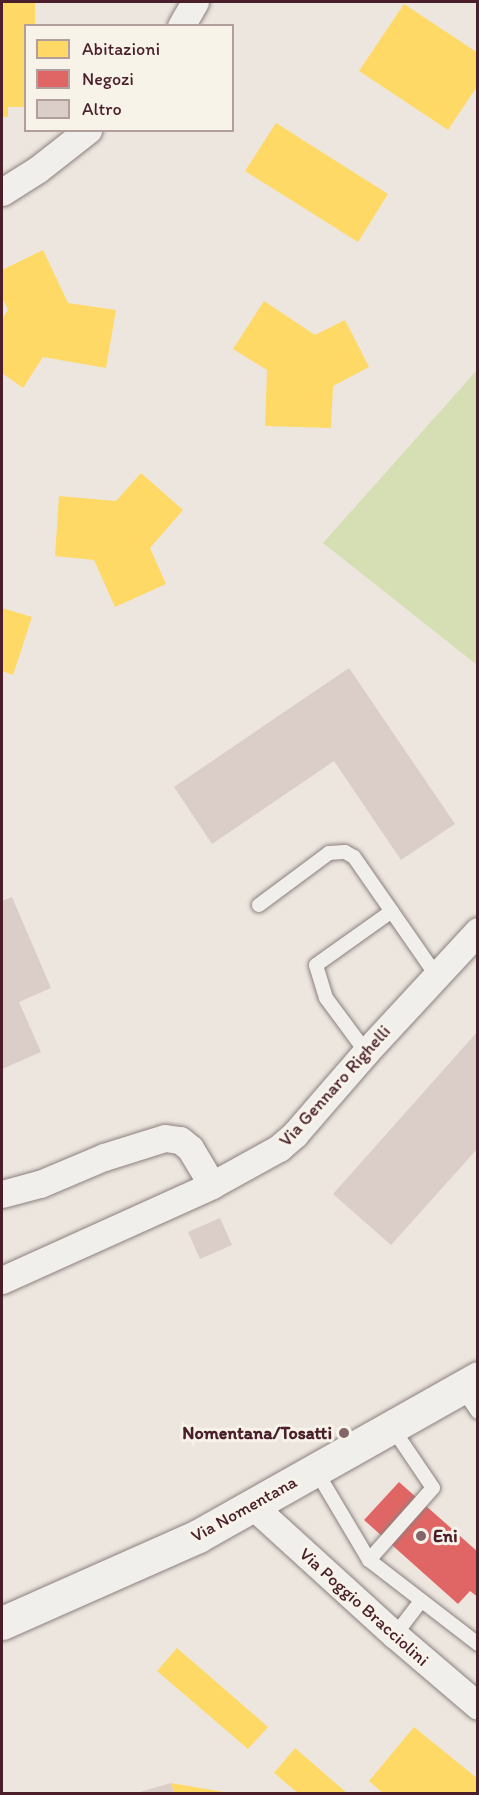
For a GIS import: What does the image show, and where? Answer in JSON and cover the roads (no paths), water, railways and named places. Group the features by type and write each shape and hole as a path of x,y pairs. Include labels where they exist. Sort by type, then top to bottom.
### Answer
{"main road":[{"name":"Via Nomentana","path":"2,1623 166,1552 253,1506 391,1426 472,1392"}],"street":[{"path":"182,24 195,2"},
{"path":"2,192 37,170 85,132"},
{"name":"Via Gennaro Righelli","path":"2,1280 212,1185 261,1159 289,1140 477,931"},
{"path":"2,1194 40,1184 104,1157 165,1138 180,1140 190,1148 212,1185"},
{"name":"Via Poggio Bracciolini","path":"253,1506 477,1706"}],"lane":[{"path":"260,904 329,853 337,850 354,857 436,975"},
{"path":"366,1052 326,998 316,965 392,911"},
{"path":"369,1560 433,1488 391,1426"},
{"path":"315,1469 369,1560 477,1644"},
{"path":"395,1635 422,1600"}],"place":[{"name":"Nomentana/Tosatti","path":"344,1433"},
{"name":"Eni","path":"421,1536"}]}
